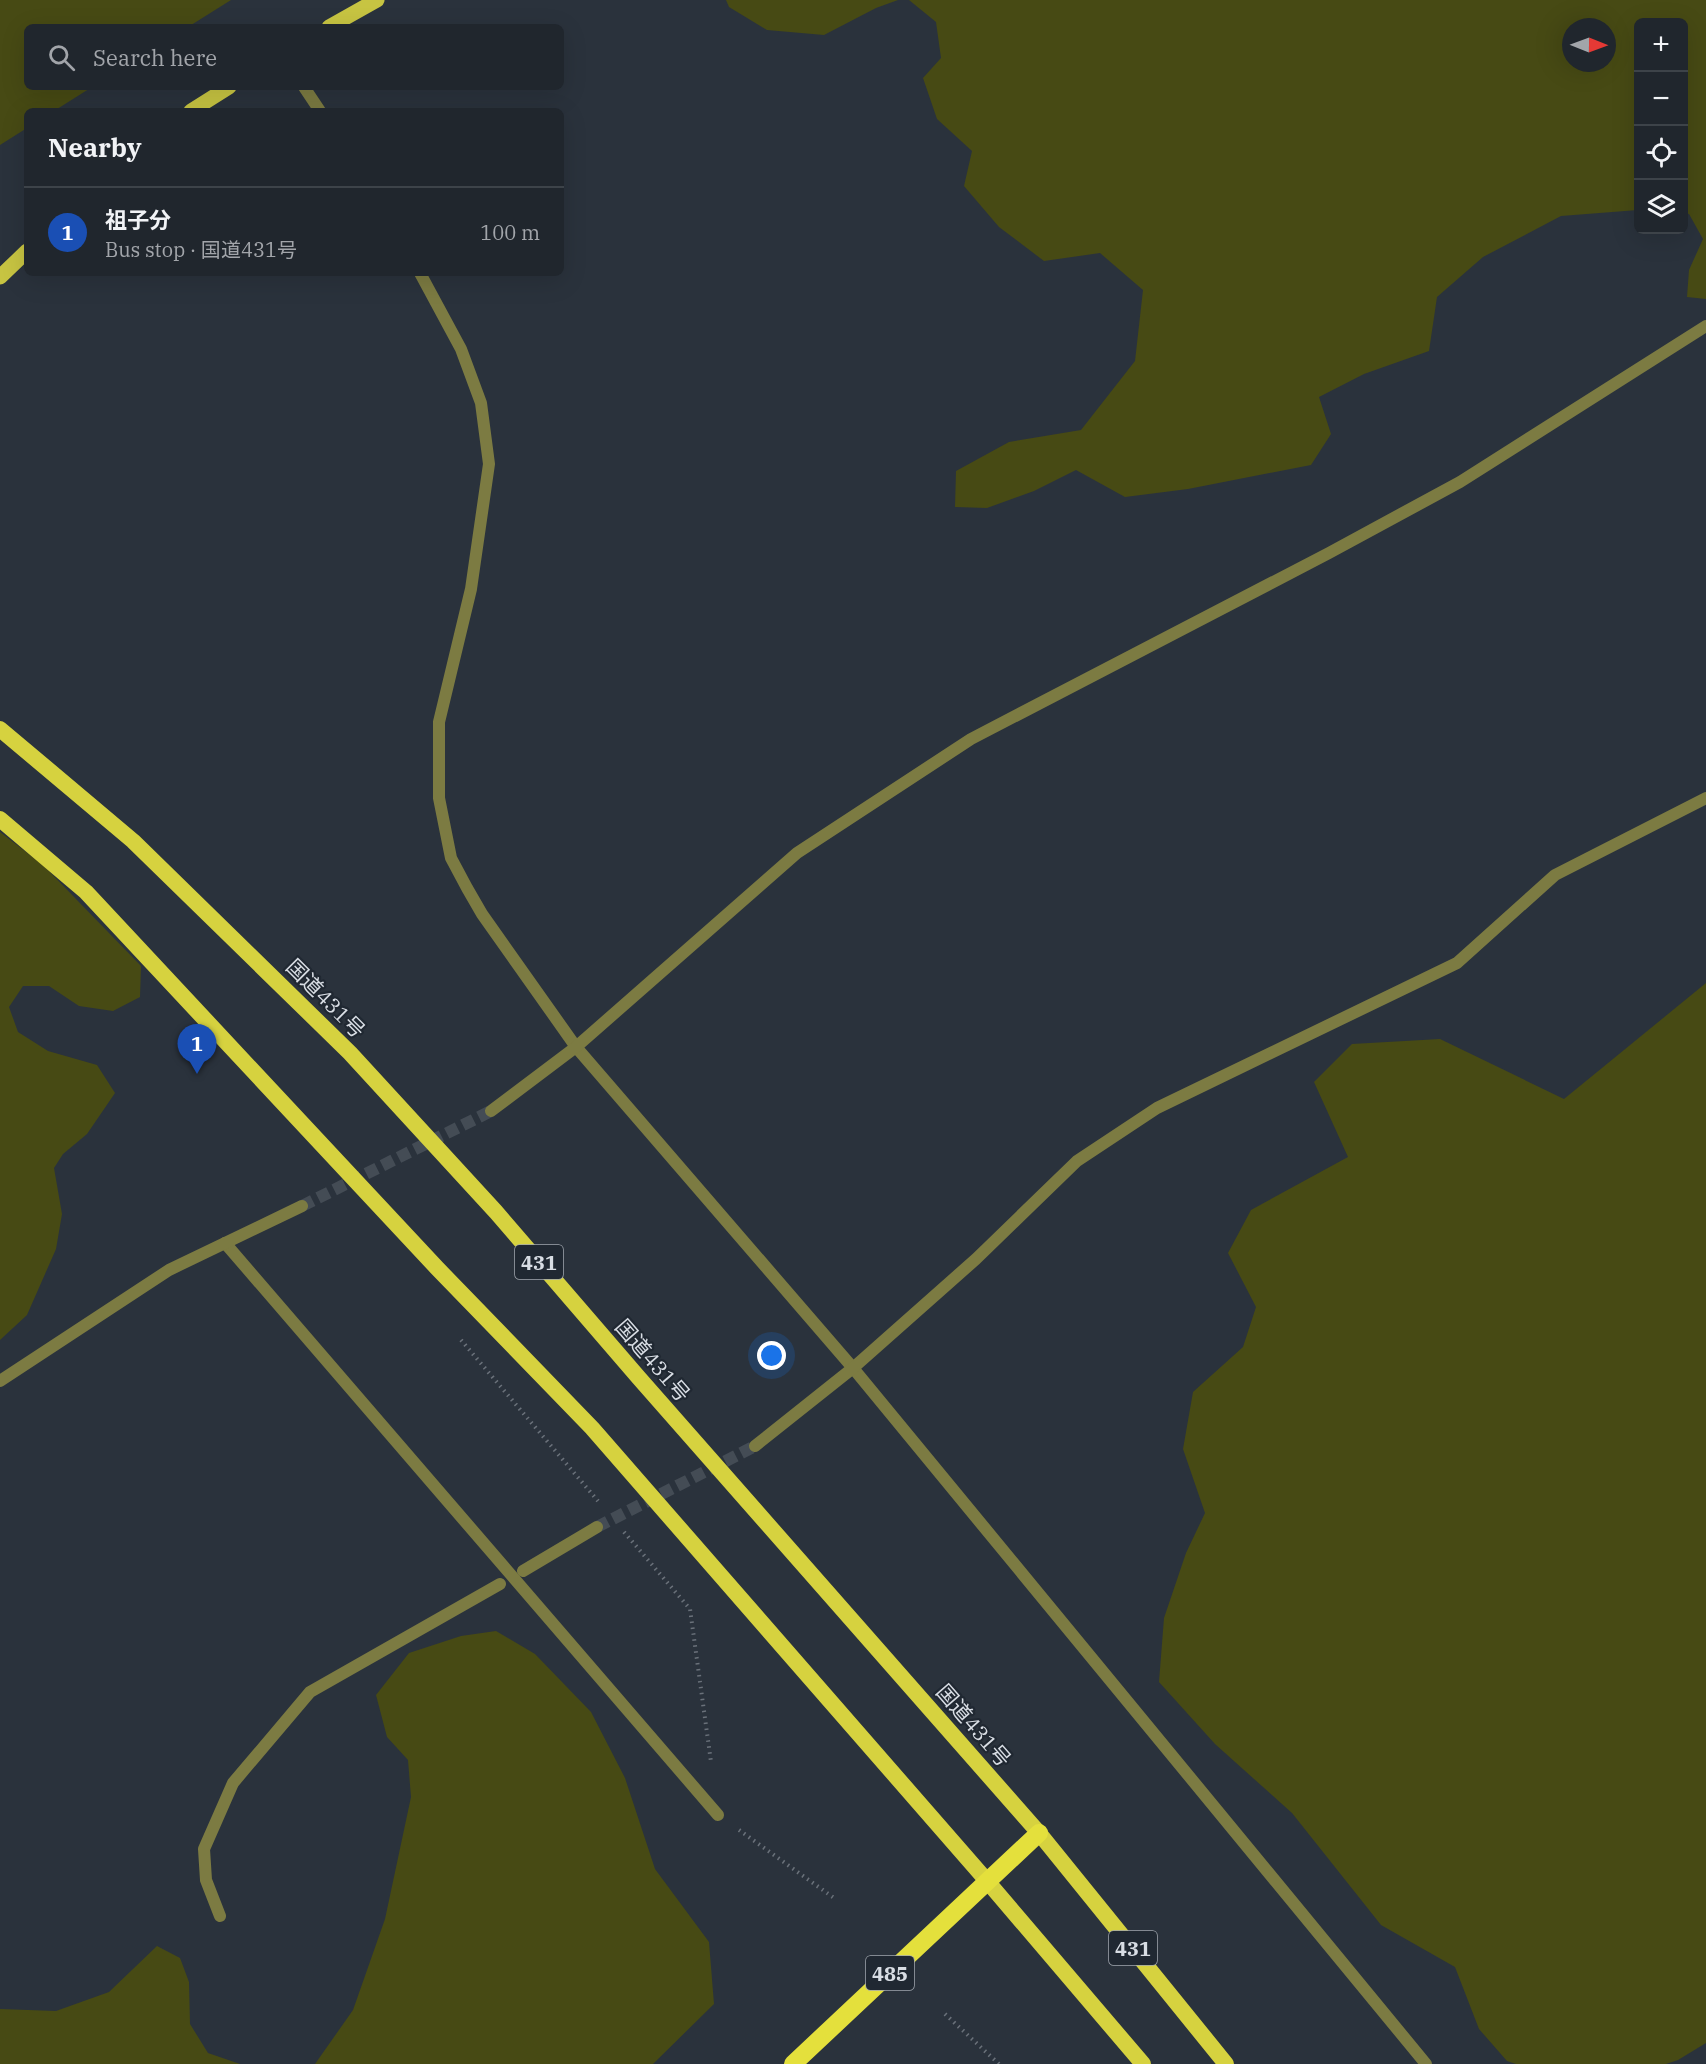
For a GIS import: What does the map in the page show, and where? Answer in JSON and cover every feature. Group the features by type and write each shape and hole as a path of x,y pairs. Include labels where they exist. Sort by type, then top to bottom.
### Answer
{"highway":[{"name":"国道431号","path":"0,729 133,841 350,1053 496,1212 1039,1833 1226,2064"},
{"path":"0,819 86,892 437,1268 592,1428 987,1881 1143,2064"},
{"name":"485","path":"794,2064 1039,1833"}],"main road":[{"path":"334,24 377,0"},
{"path":"196,108 224,90"},
{"path":"0,277 24,254"}],"street":[{"path":"306,90 318,108"},
{"path":"422,276 461,349 481,403 489,464 471,589 440,722 440,798 451,858 482,914 576,1047 853,1368 1425,2064"},
{"path":"491,1111 576,1047 797,853 971,740 1460,482 1706,326"},
{"path":"755,1446 853,1368 976,1258 1077,1161 1158,1108 1457,963 1555,875 1706,798"},
{"path":"0,1381 169,1270 302,1206"},
{"path":"225,1243 718,1815"},
{"path":"523,1571 597,1527"},
{"path":"220,1916 206,1880 204,1849 233,1783 310,1692 500,1584"}],"path":[{"path":"945,2014 999,2064"}],"green space":[{"path":"0,0 231,0 193,24 24,24 24,90 87,90 59,108 24,108 24,130 0,145"},
{"path":"726,0 898,0 876,8 824,35 767,30 729,7"},
{"path":"909,0 1706,0 1706,299 1687,297 1689,270 1703,239 1688,214 1688,18 1634,18 1634,210 1561,216 1483,257 1437,297 1429,351 1364,374 1319,397 1331,434 1311,465 1188,489 1125,497 1076,470 1034,491 987,508 955,507 956,471 1009,442 1081,430 1135,361 1143,290 1100,253 1044,261 999,227 964,186 972,151 937,119 923,78 941,58 936,22"},
{"path":"0,832 43,865 141,966 140,997 113,1011 79,1006 49,986 23,986 9,1007 18,1032 48,1051 97,1065 115,1093 87,1134 63,1154 54,1168 62,1214 56,1249 27,1315 0,1340"},
{"path":"1706,983 1706,2043 1678,2060 1666,2064 1516,2064 1507,2061 1479,2029 1455,1967 1381,1925 1292,1813 1215,1744 1159,1682 1164,1618 1186,1553 1205,1513 1183,1449 1193,1392 1243,1347 1256,1307 1228,1253 1251,1210 1348,1157 1314,1082 1352,1044 1440,1039 1564,1099"},
{"path":"496,1631 535,1654 591,1712 625,1778 655,1869 709,1942 714,2004 653,2064 315,2064 353,2010 385,1919 411,1797 408,1760 387,1737 376,1695 409,1653 461,1636"},
{"path":"157,1946 180,1958 189,1982 190,2024 208,2053 240,2064 0,2064 0,2009 56,2011 109,1992"}],"tunnel":[{"path":"302,1206 491,1111"},
{"path":"597,1527 755,1446"}],"place":[{"name":"祖子分","path":"197,1074"}]}
